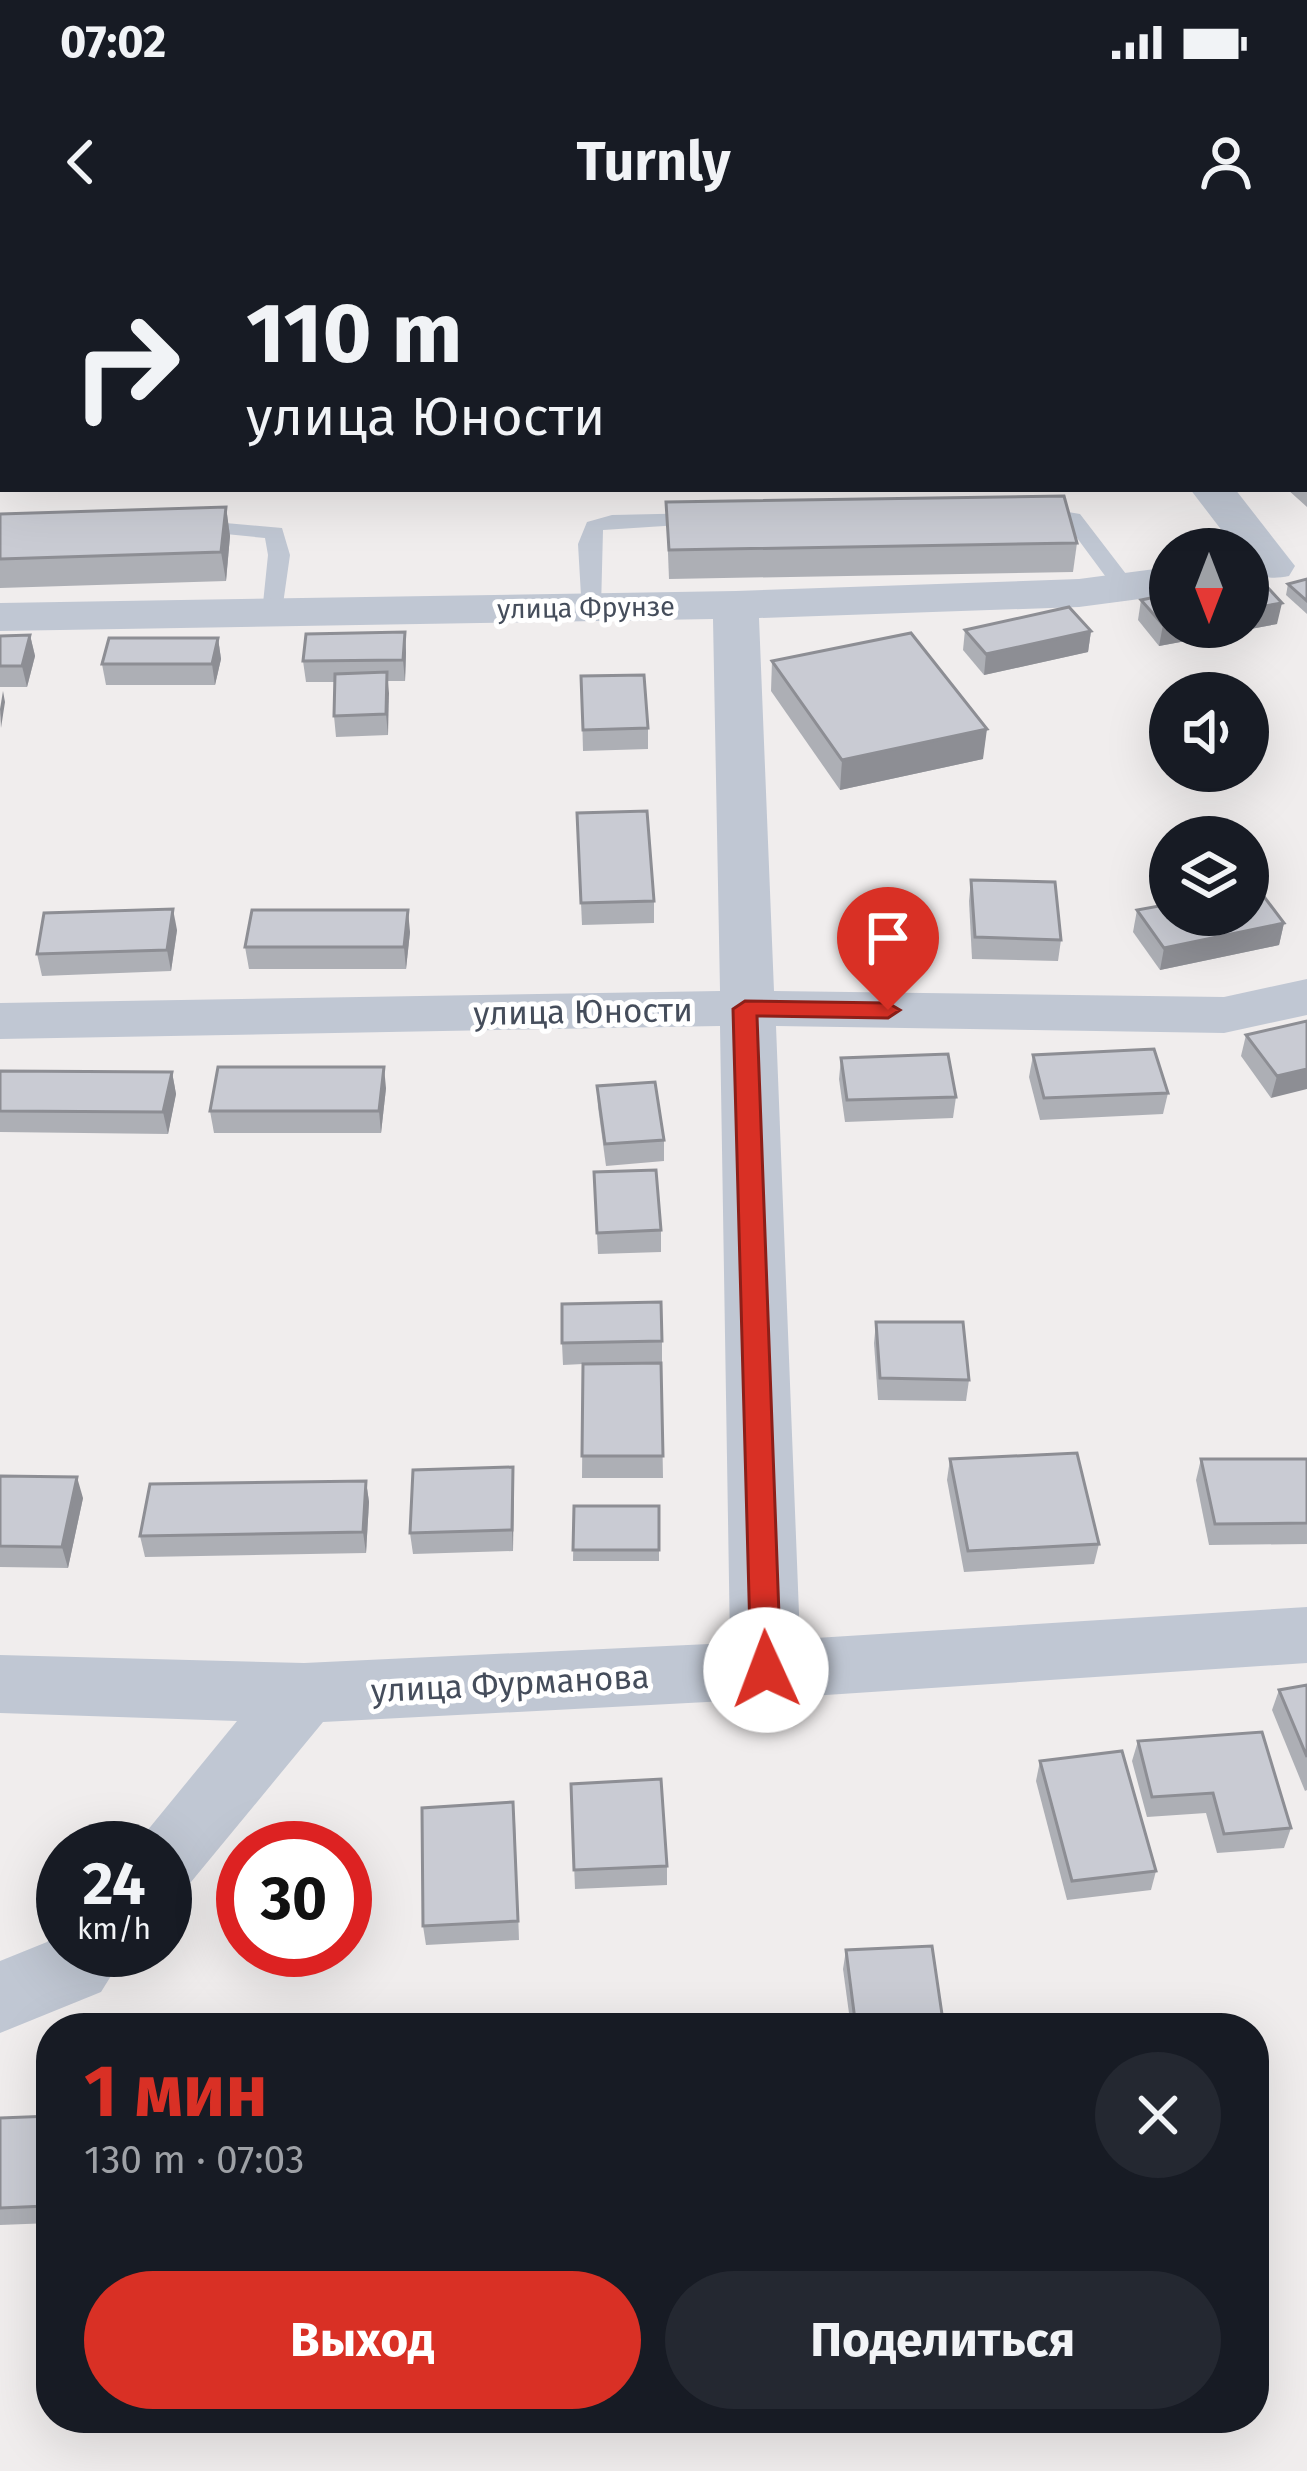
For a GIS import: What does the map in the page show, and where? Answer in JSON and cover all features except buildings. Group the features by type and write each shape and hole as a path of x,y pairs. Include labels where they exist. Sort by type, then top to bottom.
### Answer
{"street":[{"path":"1214,492 1276,566"},
{"name":"улица Фрунзе","path":"0,617 736,605 1079,593 1148,584"},
{"path":"736,605 766,1670"},
{"name":"улица Юности","path":"0,1022 745,1009 1224,1015 1307,997"},
{"name":"улица Фурманова","path":"0,1684 304,1693 766,1670 1307,1635"},
{"path":"192,1827 304,1693"},
{"path":"0,1997 49,1977"}],"lane":[{"path":"1003,513 1049,512 1073,518 1148,584"},
{"path":"590,608 589,544 594,526 612,520 728,518"},
{"path":"165,527 236,526 275,532 279,555 273,613"}],"route":[{"path":"766,1670 745,1009 888,1010"}]}
